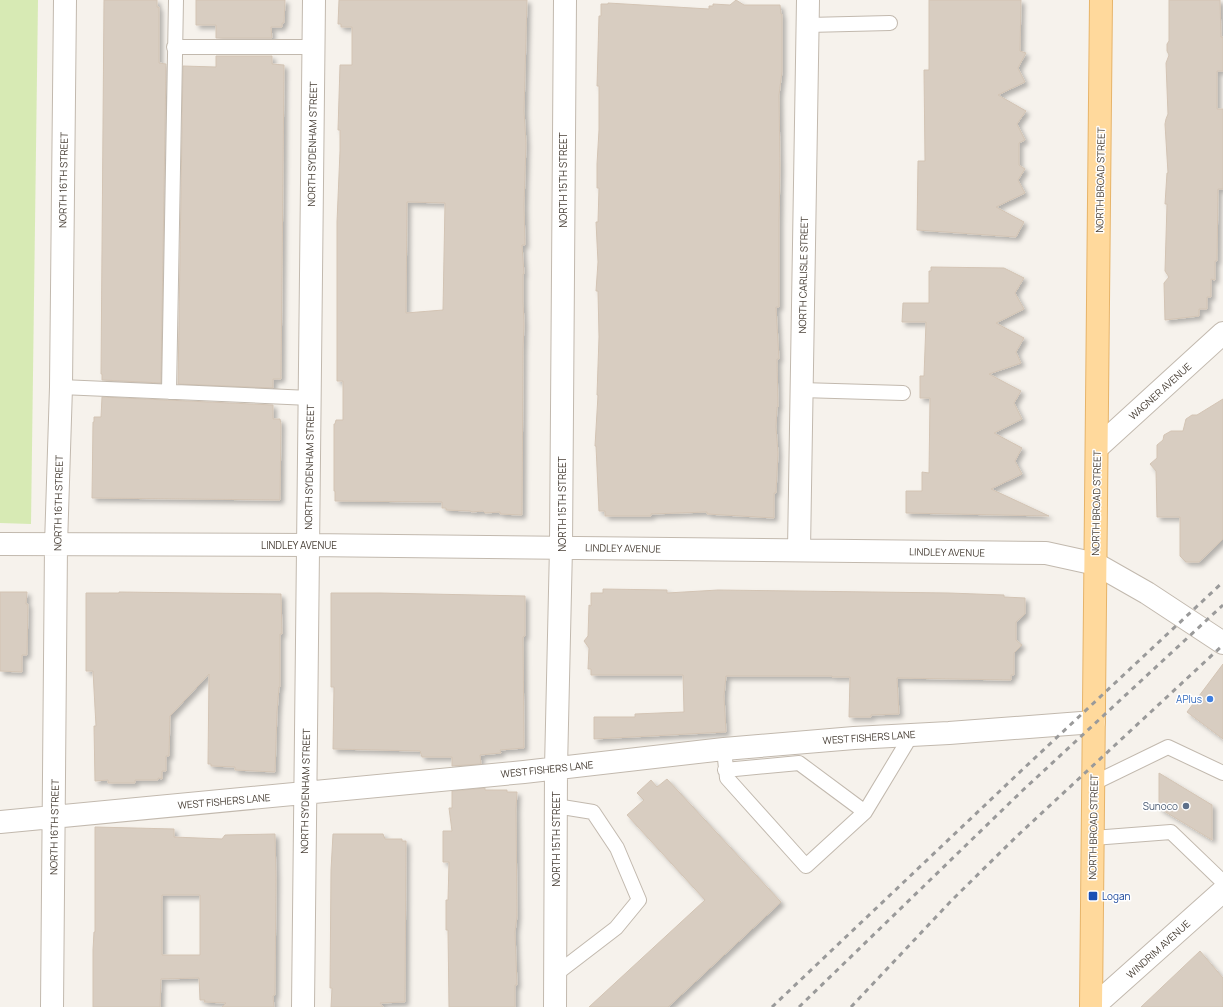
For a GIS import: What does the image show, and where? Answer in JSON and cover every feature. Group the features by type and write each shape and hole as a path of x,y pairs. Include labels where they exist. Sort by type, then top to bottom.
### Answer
{"main road":[{"name":"NORTH BROAD STREET","path":"1092,1007 1101,0"}],"street":[{"name":"NORTH 16TH STREET","path":"52,1007 56,545 61,388 65,0"},
{"name":"NORTH SYDENHAM STREET","path":"303,1007 314,0"},
{"name":"NORTH 15TH STREET","path":"555,1007 556,768 561,547 564,0"},
{"name":"NORTH CARLISLE STREET","path":"799,550 808,0"},
{"name":"WAGNER AVENUE","path":"1097,448 1223,333"},
{"name":"LINDLEY AVENUE","path":"0,544 561,547 1046,553 1096,564 1147,593 1223,643"},
{"name":"WEST FISHERS LANE","path":"0,822 556,768 724,749 854,738 1094,722"},
{"name":"WINDRIM AVENUE","path":"1092,1007 1223,891"}],"lane":[{"path":"169,392 176,0"},
{"path":"808,25 890,23"},
{"path":"174,47 313,47"},
{"path":"61,388 310,398"},
{"path":"801,390 903,393"},
{"path":"724,749 727,778 806,866 865,812 912,734"},
{"path":"1094,783 1168,747 1223,773"},
{"path":"725,770 799,763 865,812"},
{"path":"556,806 593,812 617,848 639,900 616,928 556,974"},
{"path":"1093,838 1171,832 1223,882"}],"green space":[{"path":"0,0 38,0 31,524 0,523"}],"building":[{"path":"104,0 157,0 157,7 159,7 159,63 166,64 161,383 102,380 101,374"},
{"path":"196,0 285,0 284,23 282,23 282,27 271,27 272,38 216,38 216,25 196,25"},
{"path":"339,0 527,0 524,111 526,143 524,205 525,245 522,245 524,274 524,324 522,515 500,514 500,512 485,513 483,511 472,512 446,510 446,508 442,508 442,502 335,501 334,424 336,420 343,420 343,381 337,381 337,222 340,151 340,130 338,130 340,65 352,65 352,27 341,27 341,24 338,24","holes":["407,202 445,203 443,310 406,313"]},
{"path":"736,0 744,5 780,5 782,14 782,72 779,95 779,307 776,307 779,359 777,359 778,407 776,427 778,453 776,493 774,493 774,518 707,514 707,512 651,514 651,516 605,516 605,511 599,511 595,446 599,337 598,291 596,291 598,262 596,222 598,222 599,188 597,188 597,164 599,86 597,86 599,16 601,16 601,4 608,3 709,9 709,6 713,6 713,4 730,5"},
{"path":"929,0 1021,0 1020,51 1026,53 1018,68 1025,82 998,95 1026,111 1017,124 1025,140 1019,143 1019,165 1025,169 1018,180 1025,193 996,207 1024,222 1016,237 917,230 918,161 925,161 924,70 929,70"},
{"path":"1169,0 1220,0 1221,37 1223,37 1223,71 1217,71 1217,109 1223,109 1223,189 1218,189 1217,261 1215,261 1215,280 1211,279 1211,297 1207,297 1207,309 1199,309 1199,316 1165,320 1164,283 1169,277 1165,271 1167,204 1165,204 1168,173 1165,124 1168,114 1166,63 1169,55 1167,51 1167,44 1169,41"},
{"path":"216,56 272,56 272,64 284,65 281,379 273,379 273,388 178,384 183,66 216,67"},
{"path":"931,267 1004,268 1024,278 1015,293 1024,309 996,323 1024,338 1016,352 1021,363 989,374 1021,391 1014,403 1022,419 994,433 1022,448 1015,461 1022,474 991,489 1049,516 906,513 906,491 922,491 922,472 929,473 930,398 920,398 920,376 924,376 926,322 902,322 903,303 929,303 929,271 931,271"},
{"path":"102,397 273,405 273,419 280,419 281,424 280,500 92,498 93,422 94,417 101,417"},
{"path":"1223,399 1223,539 1199,562 1186,562 1180,556 1180,517 1157,517 1156,471 1150,464 1157,458 1157,445 1163,440 1164,435 1171,431 1183,431 1186,419 1192,415 1197,415"},
{"path":"603,589 667,590 667,593 718,590 1004,595 1004,597 1025,598 1025,614 1016,622 1016,640 1022,645 1014,653 1014,675 1011,675 1011,680 897,678 899,714 871,715 871,717 849,717 850,677 726,676 724,696 726,732 594,739 594,717 635,717 635,714 684,712 683,675 591,675 591,669 588,669 589,648 584,641 588,636 589,605 591,606 591,593 603,593"},
{"path":"0,592 27,592 27,655 22,655 22,672 0,671"},
{"path":"86,593 281,594 282,634 280,634 280,687 277,712 275,772 235,770 235,767 211,766 211,764 208,764 209,674 170,716 169,756 166,756 166,771 162,771 162,779 135,780 135,783 108,783 108,780 95,781 94,726 96,726 93,671 86,671"},
{"path":"331,593 525,596 525,636 523,637 524,748 500,750 501,753 480,755 481,764 452,766 452,757 422,757 420,751 333,749 334,687 331,687"},
{"name":"APlus","path":"1223,664 1223,739 1187,712"},
{"name":"Sunoco","path":"1159,773 1212,805 1212,840 1159,808"},
{"path":"667,779 781,902 668,1007 589,1007 705,900 627,815 644,800 637,793 651,780 657,787"},
{"path":"485,788 485,790 507,790 507,792 517,792 517,916 515,932 517,985 515,985 515,1007 449,1007 446,900 448,900 449,862 443,862 443,831 452,831 449,808 452,808 452,791"},
{"path":"95,827 174,829 174,837 222,839 225,835 275,834 276,878 274,1007 222,1007 226,1003 204,1002 205,1000 200,1000 199,978 161,979 160,1007 93,1007 93,950 95,932","holes":["162,895 200,895 200,955 162,955"]},
{"path":"333,834 383,834 385,839 402,839 402,841 406,841 405,1002 380,1003 383,1007 331,1007 331,870"},
{"path":"1200,951 1223,978 1223,1007 1141,1007"}],"railway":[{"path":"772,1007 1223,582"},
{"path":"799,1007 1022,791 1223,605"},
{"path":"851,1007 952,900 1017,836 1223,645"}],"place":[{"name":"APlus","path":"1210,699"},
{"name":"Sunoco","path":"1186,806"},
{"name":"Logan","path":"1093,896"}]}
